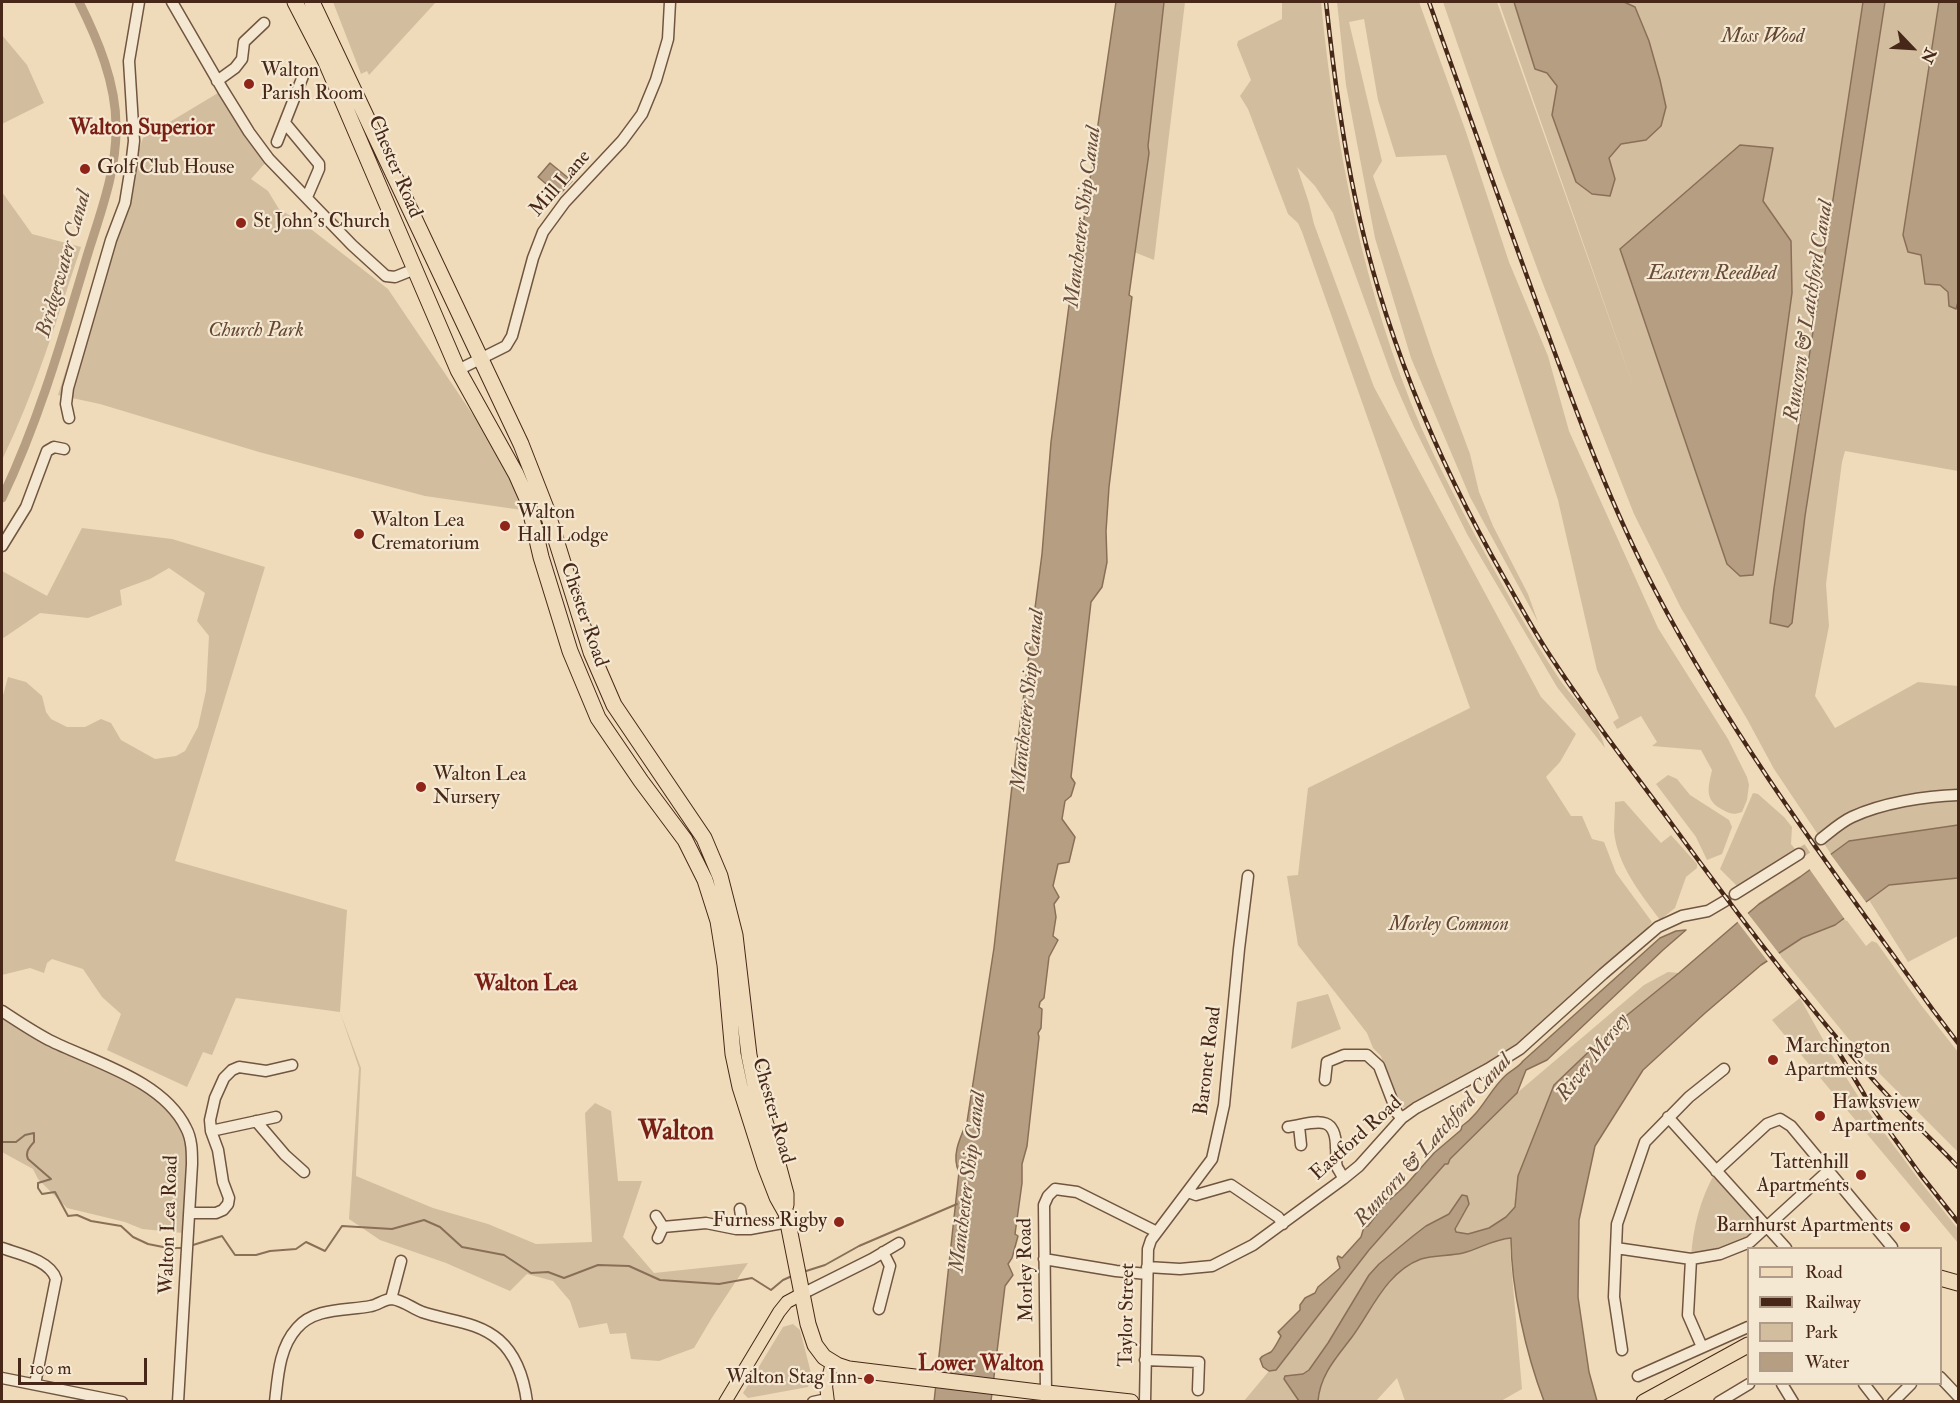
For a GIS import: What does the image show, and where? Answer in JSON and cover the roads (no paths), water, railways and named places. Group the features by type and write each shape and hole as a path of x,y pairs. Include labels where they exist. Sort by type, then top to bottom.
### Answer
{"highway":[{"name":"Chester Road","path":"295,2 325,60 458,369 516,474 528,501 537,543 570,651 598,718 640,781 685,840 705,880 718,921 725,965 733,1054 740,1087 765,1166 787,1217"},
{"name":"Chester Road","path":"312,2 521,444 546,508 591,652 615,705 704,838 720,876 735,935 749,1055 755,1085 786,1194 787,1217 808,1324 815,1345 832,1363"},
{"path":"1942,1278 1959,1283"},
{"path":"1644,1401 1747,1346"},
{"path":"832,1363 849,1369 1040,1393 1131,1401"}],"main road":[{"path":"725,1401 779,1312 801,1290"},
{"path":"827,1400 826,1386 832,1363"}],"street":[{"path":"69,418 66,404 68,388 124,202 132,166 134,141 129,61 139,2"},
{"path":"172,2 217,81 269,159 386,276 395,277 414,269"},
{"name":"Mill Lane","path":"458,369 506,346 512,336 533,258 543,232 565,202 622,141 642,114 656,80 668,39 670,2"},
{"path":"217,81 235,68 242,59 244,42 264,23"},
{"path":"277,142 303,76"},
{"path":"285,123 319,164 307,197"},
{"path":"2,546 26,507 47,451 54,447 63,449"},
{"path":"1821,839 1850,818 1881,806 1959,795"},
{"name":"Eastford Road","path":"1044,1259 1116,1271 1180,1269 1212,1266 1253,1245 1359,1166 1402,1118 1520,1049 1611,966 1658,927 1682,916 1708,911 1799,854"},
{"name":"Baronet Road","path":"1157,1232 1212,1159 1224,1105 1248,876"},
{"name":"Walton Lea Road","path":"2,1011 50,1040 106,1065 163,1098 179,1115 187,1129 191,1143 192,1164 182,1399"},
{"path":"1325,1080 1327,1062 1344,1055 1367,1055 1379,1066 1397,1113 1402,1118"},
{"path":"190,1213 216,1213 228,1204 230,1198 211,1131 212,1108 219,1086 227,1073 239,1067 266,1071 292,1065"},
{"path":"1623,1350 1614,1297 1617,1224 1645,1142 1668,1117 1724,1069"},
{"path":"211,1131 276,1117"},
{"path":"1668,1117 1785,1247"},
{"path":"1716,1170 1767,1124 1780,1119 1791,1126 1892,1247"},
{"path":"256,1121 285,1155 304,1172"},
{"path":"1301,1144 1294,1126 1326,1123 1333,1128 1336,1135 1337,1166 1343,1179"},
{"path":"1616,1248 1691,1259 1720,1254 1750,1242 1829,1170"},
{"path":"1188,1192 1196,1195 1230,1185 1278,1217 1283,1224"},
{"name":"Morley Road","path":"1040,1393 1048,1386 1044,1204 1048,1196 1055,1189 1077,1192 1157,1232"},
{"path":"740,1209 743,1229"},
{"path":"656,1216 663,1227"},
{"path":"663,1227 706,1223 743,1229 787,1217"},
{"path":"658,1238 663,1227"},
{"name":"Taylor Street","path":"1145,1401 1148,1249 1157,1232"},
{"path":"801,1290 899,1243"},
{"path":"2,1248 46,1265 56,1279 35,1384"},
{"path":"879,1309 890,1266 883,1252"},
{"path":"1691,1259 1688,1315 1702,1347"},
{"path":"391,1299 401,1261"},
{"path":"275,1401 282,1356 293,1334 302,1323 324,1313 374,1306 391,1299 429,1314 476,1326 498,1339 515,1361 523,1382 526,1401"},
{"path":"1638,1376 1747,1328"},
{"path":"1145,1360 1199,1362 1197,1390"},
{"path":"2,1378 122,1401"},
{"path":"1942,1378 1959,1396"},
{"path":"1719,1401 1747,1384"},
{"path":"1783,1385 1793,1401"},
{"path":"1866,1385 1878,1401"},
{"path":"1893,1401 1909,1385"},
{"path":"813,1401 827,1400"}],"water":[{"name":"Manchester Ship Canal","path":"1116,2 1164,2 1149,153 1129,295 1132,297 1109,487 1106,531 1107,562 1102,587 1091,602 1071,777 1075,783 1071,796 1065,801 1062,819 1075,837 1069,862 1058,864 1053,886 1059,897 1054,904 1056,917 1053,936 1058,940 1049,957 1044,998 1039,1007 1042,1009 1041,1028 1038,1033 1027,1146 1022,1164 1022,1183 1015,1234 1018,1236 1008,1264 1013,1275 1005,1286 991,1401 934,1402 959,1172 956,1153 967,1122 994,948 1042,554 1051,442 1073,275 1085,213"},
{"path":"1514,2 1624,2 1635,7 1649,41 1666,107 1661,126 1646,140 1621,144 1609,158 1615,179 1610,196 1592,194 1576,182 1552,115 1557,86 1547,73 1535,69"},
{"path":"1863,2 1885,2 1805,516 1792,623 1788,627 1770,623 1774,588"},
{"path":"1939,2 1958,2 1958,302 1956,309 1949,306 1948,292 1940,285 1925,284 1921,255 1908,252 1903,235"},
{"name":"Eastern Reedbed","path":"1740,145 1773,148 1763,201 1791,241 1792,293 1753,575 1740,576 1727,564 1620,249"},
{"path":"550,163 572,181 559,195 538,177"},
{"name":"River Mersey","path":"1958,825 1958,878 1889,885 1835,925 1802,938 1761,965 1643,1070 1595,1146 1579,1220 1578,1297 1589,1372 1597,1401 1544,1401 1531,1363 1521,1321 1514,1278 1511,1238 1463,1253 1421,1259 1398,1273 1381,1293 1325,1375 1318,1401 1299,1401 1284,1379 1285,1376 1303,1374 1309,1370 1369,1275 1379,1264 1426,1226 1449,1214 1462,1195 1467,1196 1469,1204 1455,1229 1456,1232 1468,1234 1489,1228 1506,1217 1515,1207 1518,1176 1554,1085 1626,1016 1759,904 1849,841"},
{"path":"1686,930 1547,1060 1526,1070 1517,1093 1450,1159 1448,1164 1445,1164 1369,1250 1276,1370 1269,1371 1263,1367 1260,1359 1274,1349 1281,1336 1278,1332 1300,1310 1300,1305 1305,1298 1315,1293 1318,1287 1340,1268 1338,1256 1342,1258 1361,1237 1364,1227 1368,1226 1383,1206 1405,1186 1434,1153 1461,1130 1505,1076 1660,938 1676,931"}],"waterway":[{"name":"Bridgewater Canal","path":"2,498 27,441 48,382 101,213 113,161 116,126 113,94 105,62 79,2"},
{"path":"2,1142 16,1142 25,1135 34,1133 34,1142 27,1152 27,1157 51,1179 38,1183 38,1188 42,1194 55,1192 68,1216 77,1215 91,1221 121,1226 133,1237 148,1244 181,1248"},
{"name":"Manchester Ship Canal","path":"803,1272 825,1265 859,1246 957,1204"},
{"path":"193,1245 222,1236 235,1255 256,1255 270,1251 296,1249 306,1242 325,1251 342,1226 392,1229 424,1220 440,1227 462,1247 504,1255 531,1273 548,1272 564,1278 598,1265 629,1266 660,1280 719,1284 752,1278 771,1290 792,1276"}],"tunnel":[{"path":"1799,854 1821,839"}],"railway":[{"path":"1326,2 1350,173 1381,297 1415,395 1435,442 1481,536 1548,653 1612,744 1745,923 1850,1053 1887,1095 1958,1167"},
{"path":"1429,2 1581,423 1639,559 1686,647 1752,754 1823,857 1958,1043"},
{"path":"1830,1038 1873,1109 1958,1222"}],"place":[{"name":"Walton Parish Room","path":"249,84"},
{"name":"Golf Club House","path":"85,169"},
{"name":"St John's Church","path":"241,223"},
{"name":"Walton Hall Lodge","path":"505,526"},
{"name":"Walton Lea Crematorium","path":"359,534"},
{"name":"Walton Lea Nursery","path":"421,787"},
{"name":"Marchington Apartments","path":"1773,1060"},
{"name":"Hawksview Apartments","path":"1820,1116"},
{"name":"Tattenhill Apartments","path":"1861,1175"},
{"name":"Furness Rigby","path":"839,1222"},
{"name":"Barnhurst Apartments","path":"1905,1227"},
{"name":"Walton Stag Inn","path":"869,1379"}],"district":[{"name":"Walton Superior","path":"142,129"},
{"name":"Walton Lea","path":"526,985"},
{"name":"Walton","path":"676,1133"},
{"name":"Lower Walton","path":"981,1365"}],"park label":[{"name":"Moss Wood","path":"1763,38"},
{"name":"Church Park","path":"256,332"},
{"name":"Morley Common","path":"1449,926"}],"water label":[{"name":"Runcorn & Latchford Canal","path":"1810,311"},
{"name":"Runcorn & Latchford Canal","path":"1434,1141"}]}
